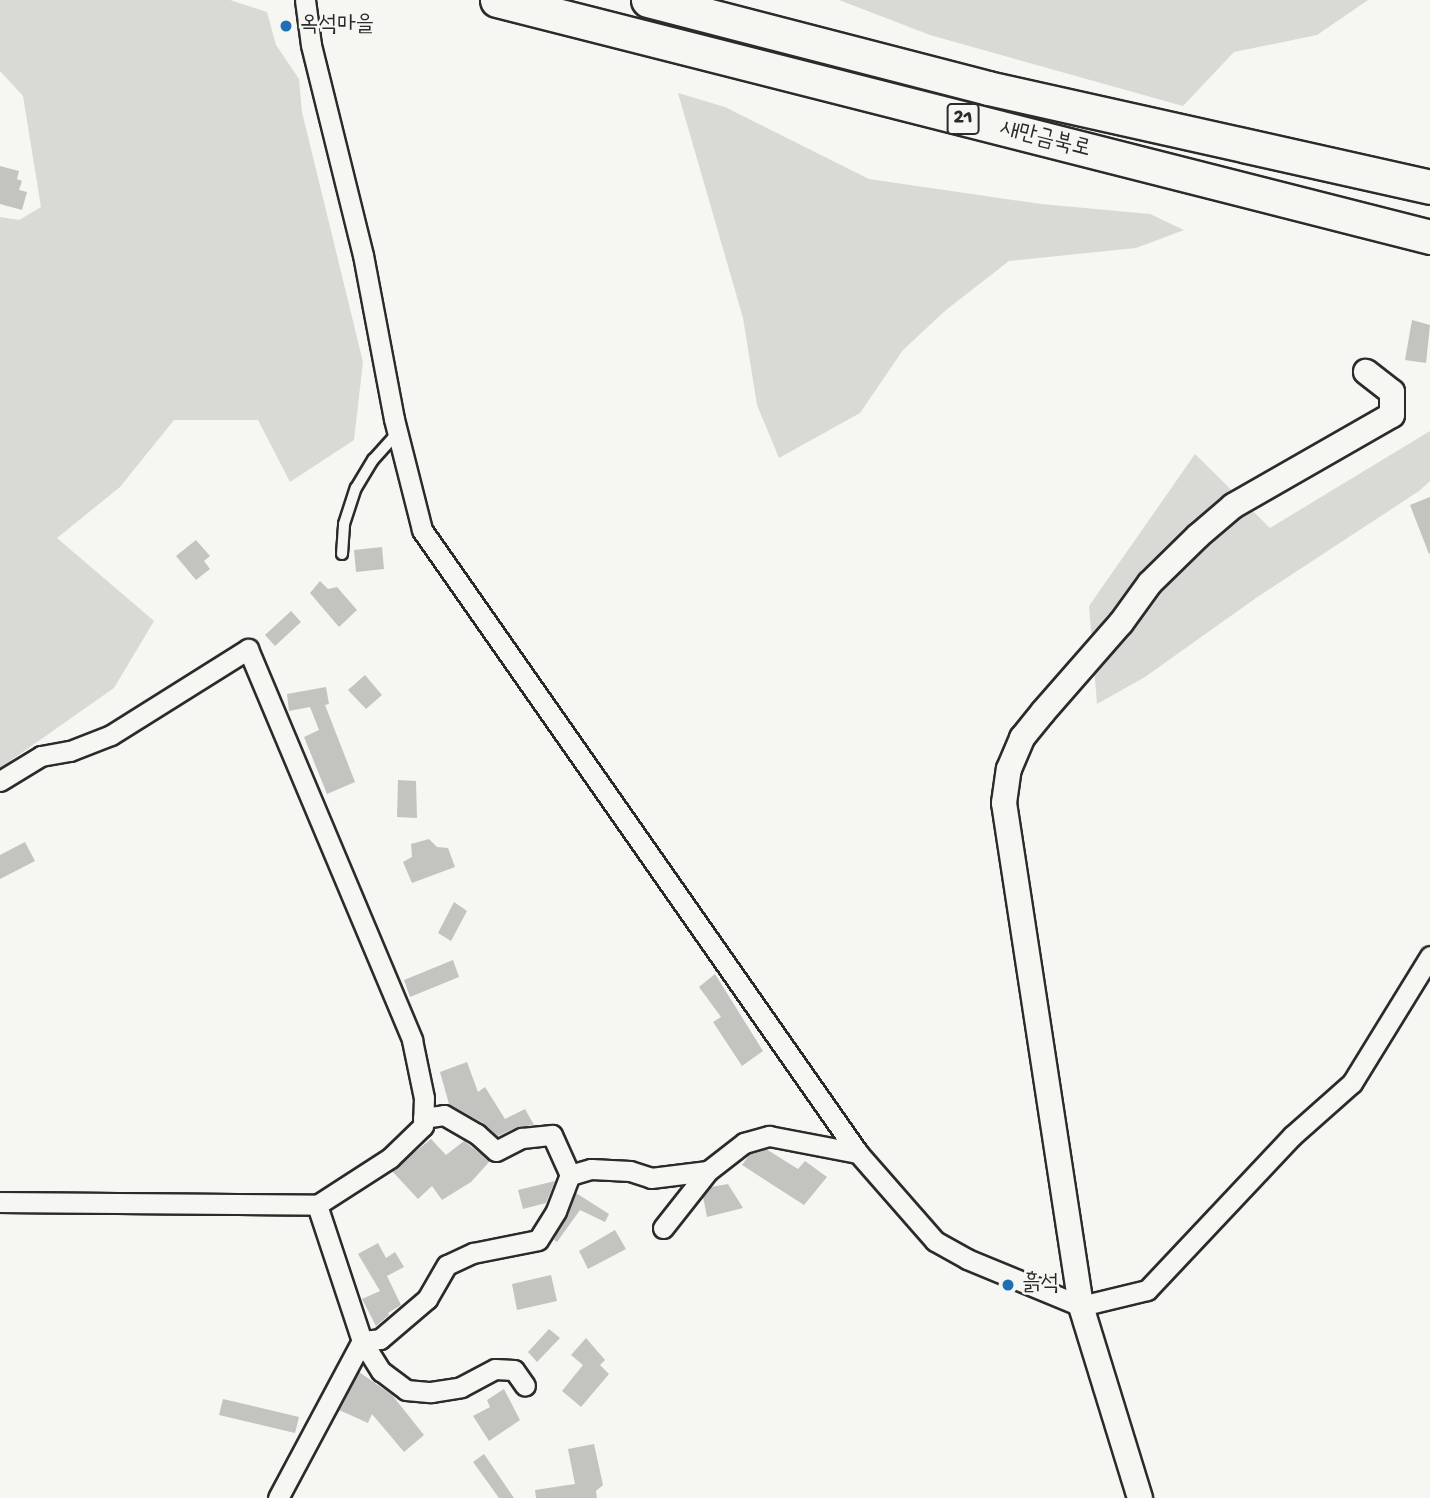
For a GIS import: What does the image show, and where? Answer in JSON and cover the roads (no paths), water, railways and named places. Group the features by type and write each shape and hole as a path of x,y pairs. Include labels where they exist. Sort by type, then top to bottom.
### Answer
{"highway":[{"name":"새만금북로","path":"497,0 1430,237"},
{"name":"새만금북로","path":"648,0 988,88 1430,187"}],"street":[{"path":"302,1 363,255 397,432 422,530 858,1153 935,1241 967,1259 1081,1306 1147,1290 1292,1136 1352,1083 1430,956"},
{"path":"1140,1498 1081,1306 1004,803 1009,769 1022,738 1043,712 1121,623 1150,583 1198,536 1233,506 1363,435 1392,415 1392,393 1366,372"},
{"path":"0,781 41,756 70,751 111,735 248,649 412,1040 424,1098 423,1126 390,1158 317,1205 0,1202"},
{"path":"362,1341 380,1339 427,1299 447,1265 473,1253 538,1240 556,1211 570,1175 552,1135 522,1138 496,1151 477,1135 444,1115 423,1118"},
{"path":"663,1228 708,1171 744,1143 769,1136 858,1153"},
{"path":"570,1175 592,1169 630,1171 651,1178 708,1171"},
{"path":"317,1205 362,1341 381,1371 406,1390 431,1392 461,1387 495,1369 514,1370 526,1387"},
{"path":"278,1498 362,1341"}],"lane":[{"path":"342,554 344,524 356,488 373,460 397,432"}],"place":[{"name":"옥석마을","path":"286,26"},
{"name":"흙석","path":"1008,1285"}]}
